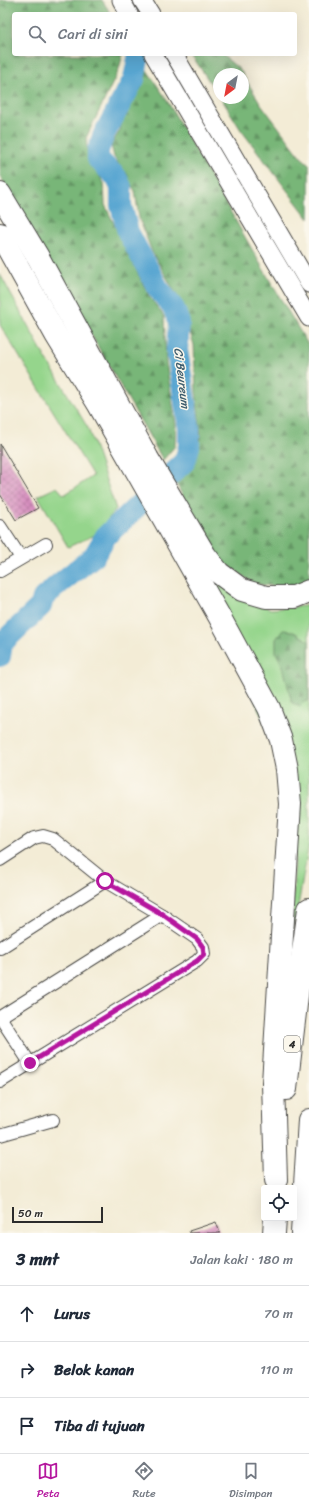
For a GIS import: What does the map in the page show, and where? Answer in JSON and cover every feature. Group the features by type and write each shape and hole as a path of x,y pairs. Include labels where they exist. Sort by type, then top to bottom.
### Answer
{"highway":[{"path":"0,194 38,257 141,464 175,523 219,616 269,708 281,740 287,769 290,804 273,1083 276,1184"},
{"path":"0,234 56,335 99,405 141,464"},
{"path":"175,523 205,555 219,573 242,590 266,597 294,596 309,591"},
{"name":"4","path":"276,1184 299,979 309,909"},
{"path":"302,1233 309,1120"},
{"path":"274,1233 275,1221"}],"main road":[{"path":"142,0 150,12"},
{"path":"154,56 309,318"},
{"path":"175,56 309,284"}],"street":[{"path":"0,526 21,558"},
{"path":"0,571 46,544"},
{"path":"0,860 34,838 43,836 53,839 105,881 162,914 197,939 203,947 204,954 197,961 0,1082"},
{"path":"0,948 105,881"},
{"path":"30,1063 0,1017 162,914"},
{"path":"0,1135 53,1120"}],"green space":[{"path":"0,0 102,0 110,12 12,12 12,56 122,56 118,72 86,138 88,157 104,183 105,205 149,296 164,316 166,362 176,424 175,446 163,460 0,176"},
{"path":"192,56 223,56 238,68 213,68 213,87"},
{"path":"145,67 165,97 309,346 309,580 291,588 254,584 220,560 191,512 176,483 190,470 201,437 196,392 194,345 180,301 152,252 139,218 135,191 114,157 111,145 120,130 125,105 141,89"},
{"path":"249,85 261,104 301,157 309,164 309,219 241,130 225,104 249,104"},
{"path":"0,274 45,357 88,428 116,509 97,534 68,547 38,496 57,487 64,495 93,476 0,325"},
{"path":"201,567 235,596 271,609 304,606 309,603 309,843 291,947 297,805"},
{"path":"283,630 292,631 309,641 309,700 300,706 292,703 283,666 276,653 276,639"}],"building":[{"path":"0,444 38,508 16,520 0,494"},
{"path":"216,1222 220,1233 190,1233 189,1231"}],"waterway":[{"name":"Ci Beureum","path":"0,656 2,643 41,606 43,598 94,556 106,536 185,461 189,447 189,428 177,350 179,323 174,309 158,288 128,232 121,205 121,187 116,177 98,159 98,150 104,134 134,79 139,56"}],"route":[{"path":"30,1063 197,961 204,954 203,947 197,939 162,914 105,881"}]}
